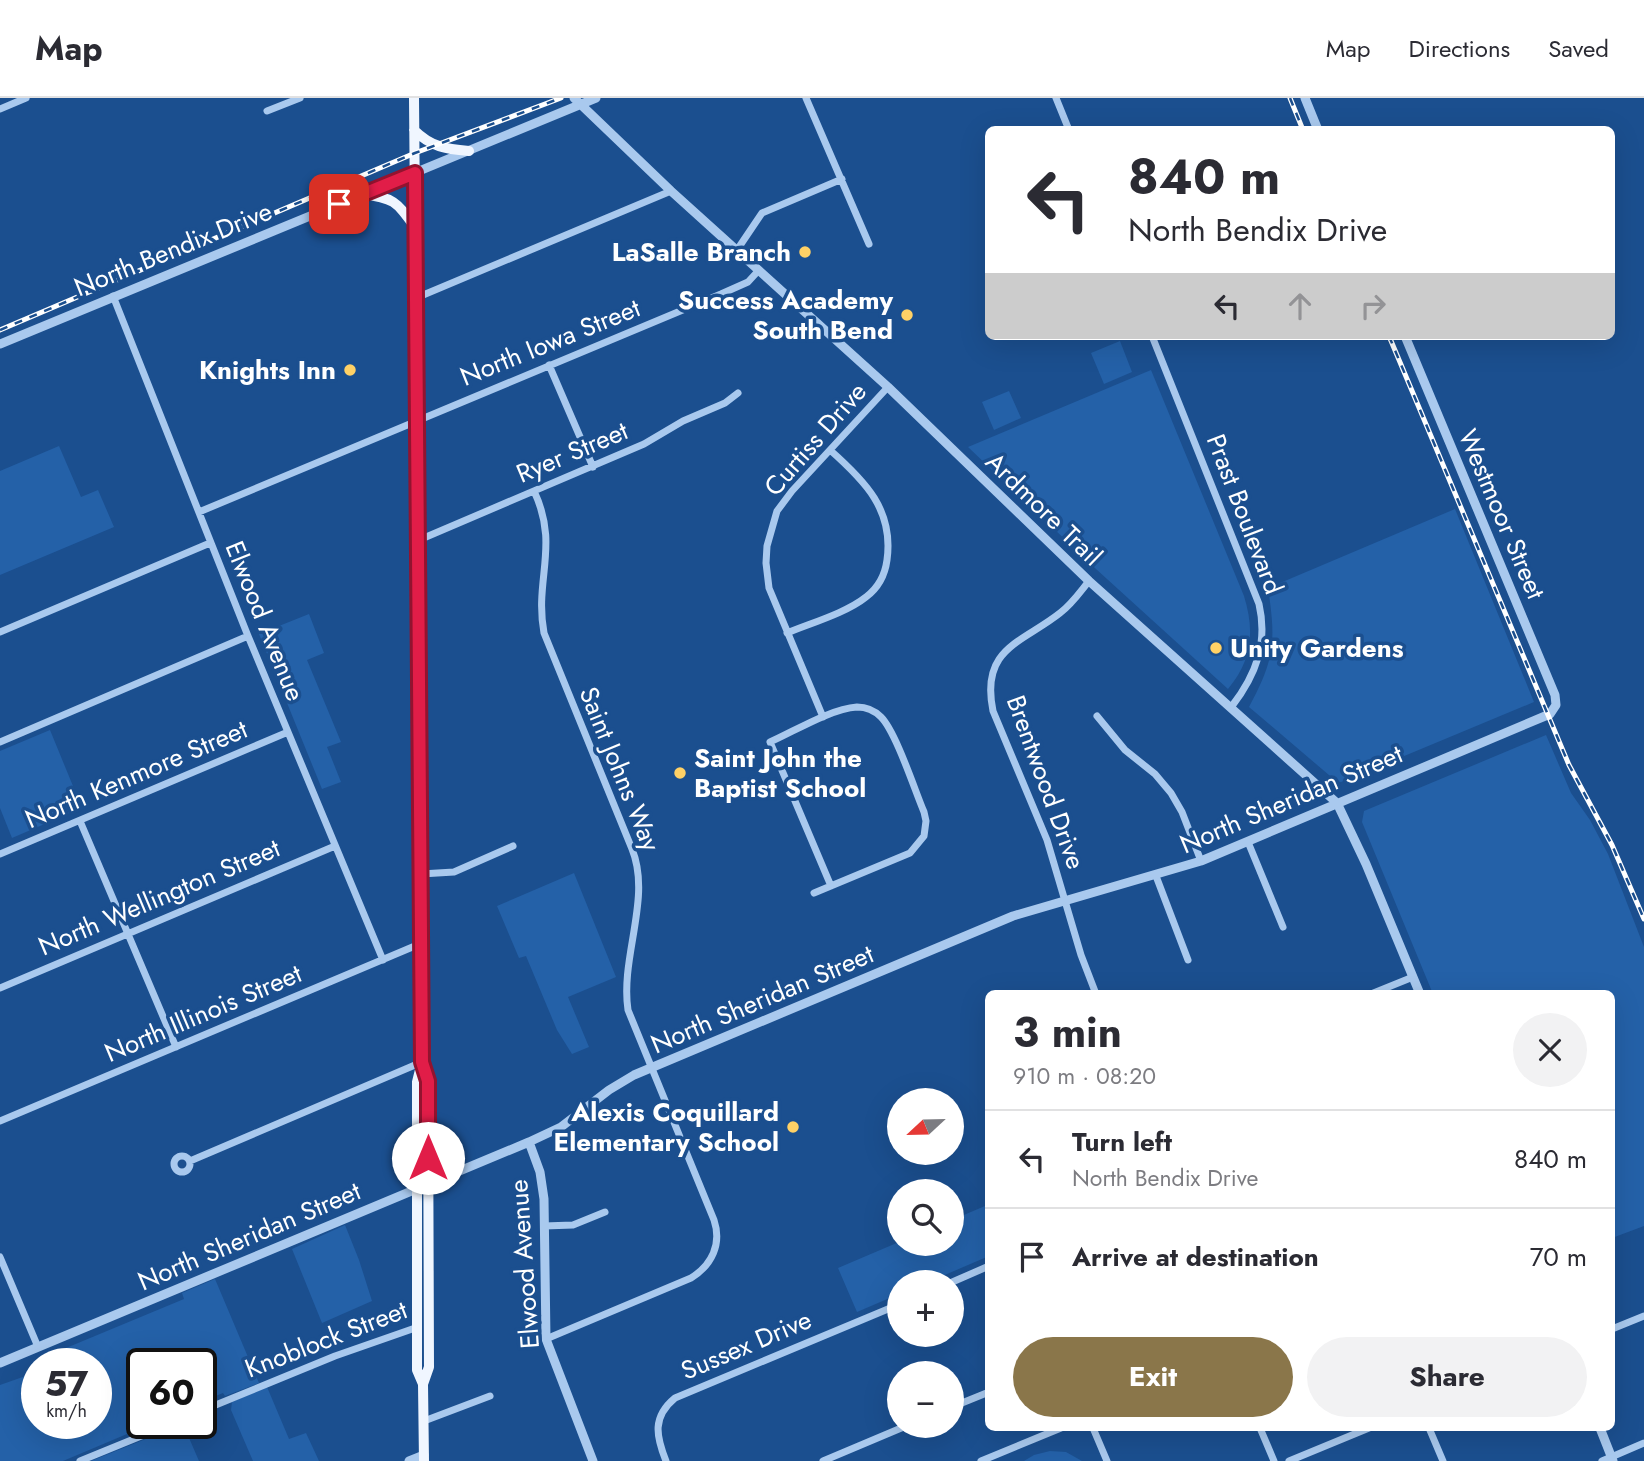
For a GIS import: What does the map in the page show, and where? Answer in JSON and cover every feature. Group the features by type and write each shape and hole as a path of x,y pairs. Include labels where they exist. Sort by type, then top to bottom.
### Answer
{"main road":[{"path":"414,98 422,943 422,1062 416,1082 416,1327 417,1370 423,1384"},
{"path":"414,130 425,141 443,149 469,150"},
{"path":"362,194 386,197 394,202 415,227"},
{"path":"422,1062 428,1081 429,1367 423,1384 424,1458"}],"street":[{"path":"0,109 26,98"},
{"path":"267,111 300,98"},
{"name":"North Bendix Drive","path":"0,344 415,173 578,101 596,98"},
{"path":"806,98 869,244"},
{"path":"1056,98 1067,126"},
{"path":"1305,98 1316,126"},
{"name":"Ardmore Trail","path":"578,101 671,191 888,387 1089,581 1232,706 1337,803 1366,864 1418,990"},
{"path":"737,250 762,213 842,179"},
{"path":"416,298 671,191"},
{"name":"North Iowa Street","path":"199,512 721,294 748,282 759,270"},
{"name":"Elwood Avenue","path":"113,296 210,543 383,960"},
{"name":"Prast Boulevard","path":"1154,340 1259,604 1263,636 1258,661 1249,681 1232,706"},
{"name":"Westmoor Street","path":"1407,340 1555,695 1555,708"},
{"path":"549,365 593,467"},
{"name":"Curtiss Drive","path":"823,718 769,588 767,546 777,511 792,491 888,387"},
{"name":"Ryer Street","path":"419,540 644,444 683,421 725,403 738,393"},
{"path":"787,633 865,599 878,584 886,568 888,537 878,504 863,482 830,450"},
{"name":"Saint Johns Way","path":"534,491 545,517 548,537 541,607 544,633 638,867 639,890 626,990 631,1021 718,1235 715,1251 706,1267 699,1273 545,1339"},
{"path":"0,632 210,543"},
{"name":"Brentwood Drive","path":"1089,581 1061,612 1018,639 1004,653 996,667 990,689 993,711 1047,840 1081,955 1094,990"},
{"path":"0,742 248,636"},
{"path":"814,893 831,886 910,853 924,836 926,821 889,729 873,711 861,708 850,708 823,718 770,742 831,886"},
{"name":"North Sheridan Street","path":"0,1363 529,1142 567,1123 622,1082 651,1068 1013,916 1201,861 1548,715 1555,708"},
{"path":"1097,716 1118,744 1155,774 1171,793 1182,812 1201,861"},
{"name":"North Kenmore Street","path":"0,855 288,732"},
{"path":"80,821 176,1047"},
{"path":"1248,842 1283,928"},
{"name":"North Wellington Street","path":"0,988 335,846"},
{"path":"421,874 454,872 513,846"},
{"path":"1156,876 1188,960"},
{"name":"North Illinois Street","path":"0,1121 422,943"},
{"path":"1381,990 1413,977"},
{"path":"190,1161 422,1062"},
{"name":"Elwood Avenue","path":"529,1142 543,1185 545,1339 593,1461"},
{"path":"544,1226 573,1225 605,1212"},
{"path":"0,1257 38,1347"},
{"path":"964,1277 985,1268"},
{"name":"Sussex Drive","path":"666,1461 657,1439 657,1427 662,1411 675,1398 887,1309"},
{"path":"1615,1328 1644,1316"},
{"name":"Knoblock Street","path":"217,1404 335,1356 428,1322"},
{"path":"964,1402 985,1394"},
{"path":"424,1421 490,1396"},
{"path":"981,1461 1054,1431"},
{"path":"1094,1431 1107,1461"},
{"path":"1261,1431 1274,1461"},
{"path":"1289,1461 1361,1431"},
{"path":"1430,1431 1443,1461"},
{"path":"1601,1431 1612,1459"},
{"path":"823,1461 887,1434"},
{"path":"80,1461 134,1439"},
{"path":"1602,1461 1612,1459 1644,1443"},
{"path":"409,1461 424,1458"}],"shaded area":[{"path":"1120,341 1132,372 1104,384 1091,353"},
{"path":"1151,370 1244,596 1250,622 1249,645 1242,667 1228,689 968,447"},
{"path":"1009,391 1021,418 994,430 982,402"},
{"path":"59,446 81,497 98,490 114,527 0,575 0,471"},
{"path":"1455,509 1534,702 1349,779 1336,781 1249,707 1269,662 1272,622 1268,588"},
{"path":"309,614 324,653 307,660 341,742 327,747 341,782 322,789 259,634"},
{"path":"50,730 82,808 12,838 0,808 0,751"},
{"path":"1546,735 1571,793 1590,820 1608,854 1644,947 1644,1226 1615,1237 1615,990 1431,990 1362,822 1364,811"},
{"path":"574,873 616,977 568,997 589,1047 572,1054 557,1030 526,956 519,958 497,906"},
{"path":"985,1206 985,1258 956,1270 887,1270 887,1299 857,1312 838,1268 887,1247 887,1256 964,1256 964,1215"},
{"path":"345,1225 372,1301 322,1323 292,1249"},
{"path":"215,1279 259,1383 225,1396 223,1393 217,1395 217,1348 126,1348 126,1434 63,1461 0,1461 0,1385 21,1378 21,1439 112,1439 112,1348 66,1348 184,1299 182,1293"},
{"path":"267,1387 289,1439 306,1433 319,1461 253,1461 231,1410 232,1402"},
{"path":"146,1439 189,1439 199,1461 91,1461"},
{"path":"1050,1451 1066,1452 1082,1461 1024,1461"}],"railway":[{"path":"0,330 415,153 561,98"},
{"path":"1290,98 1301,126"},
{"path":"1391,340 1569,765 1612,845 1644,919"}],"place":[{"name":"LaSalle Branch","path":"805,252"},
{"name":"Success Academy South Bend","path":"907,315"},
{"name":"Knights Inn","path":"350,370"},
{"name":"Unity Gardens","path":"1216,648"},
{"name":"Saint John the Baptist School","path":"680,773"},
{"name":"Alexis Coquillard Elementary School","path":"793,1127"}],"route":[{"path":"339,204 415,173 422,1062 428,1081 428,1158"}]}
